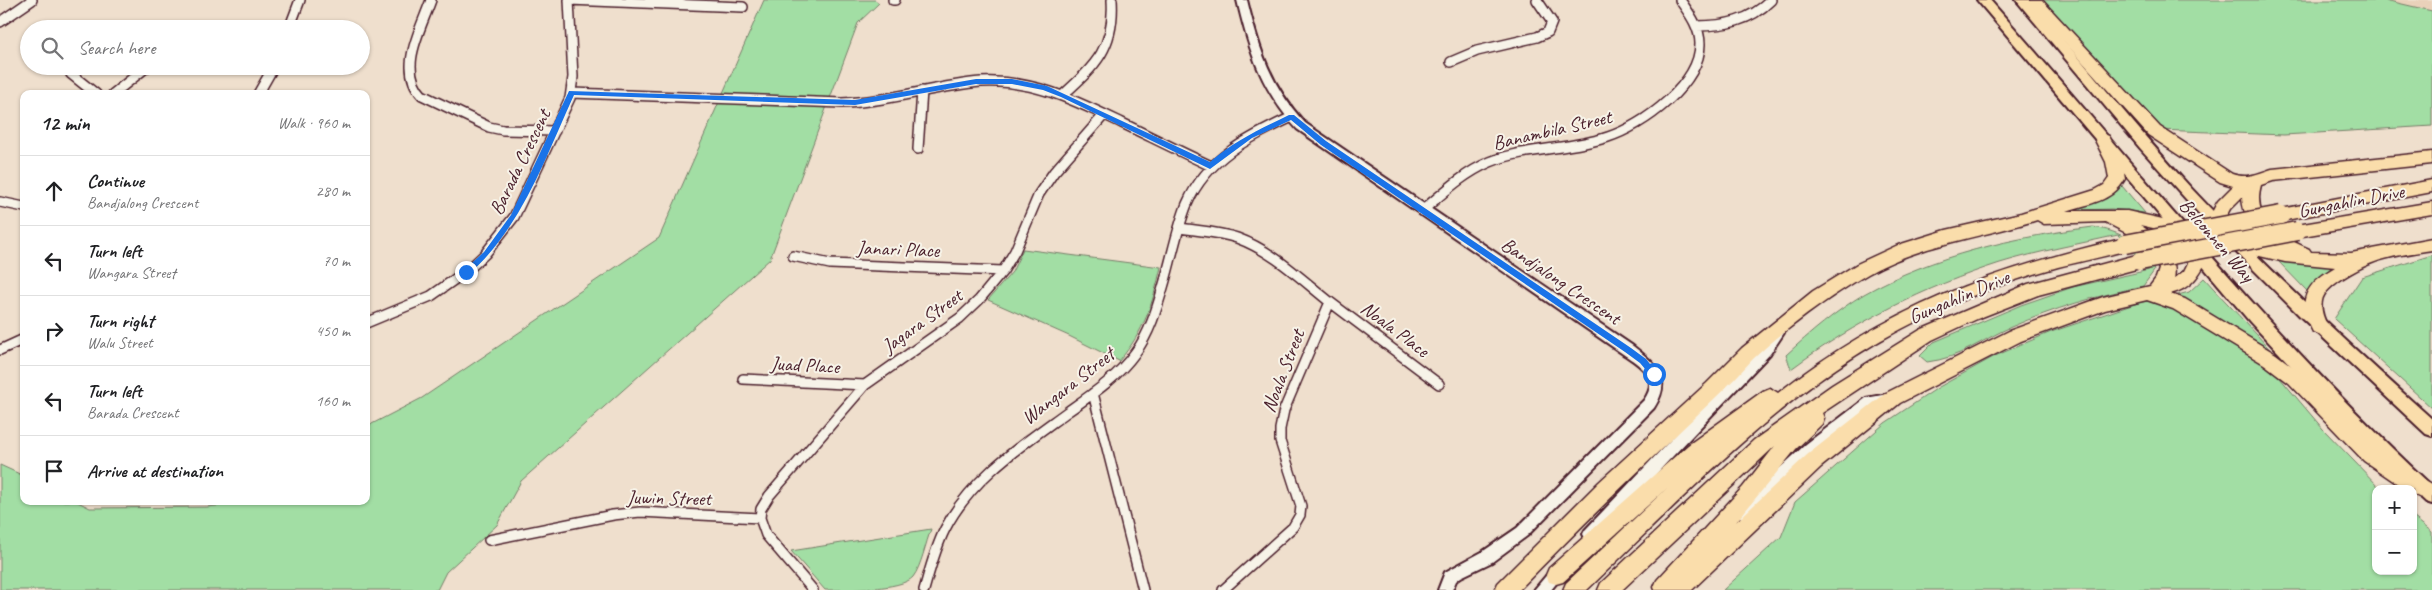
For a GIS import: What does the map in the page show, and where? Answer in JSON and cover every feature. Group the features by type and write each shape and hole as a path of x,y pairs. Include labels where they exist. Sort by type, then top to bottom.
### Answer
{"highway":[{"path":"2034,0 2154,132 2226,178 2241,183 2254,182"},
{"path":"1505,590 1624,470 1714,388 1748,353 1819,296 1862,268 1904,250 1946,236 2021,220 2110,190 2117,179 2116,169 2103,140"},
{"path":"2212,229 2219,210 2225,202 2241,189 2254,182 2286,172 2432,158"},
{"path":"2254,182 2250,191 2250,206 2259,224 2283,244 2321,260"},
{"name":"Gungahlin Drive","path":"1573,590 1758,419 1827,366 1865,341 1930,308 1995,280 2041,264 2125,244 2432,186"},
{"name":"Gungahlin Drive","path":"1608,590 1761,446 1839,390 1926,335 1963,317 2034,289 2140,262 2432,208"},
{"path":"2021,220 2108,214 2136,217 2179,228"},
{"path":"2082,216 2105,218 2124,223 2155,245 2165,259 2167,272 2164,282 2151,293"},
{"path":"2236,244 2279,256 2321,260 2368,257 2432,244"},
{"path":"1667,589 1849,431 1893,398 2015,336 2103,304 2176,286 2188,279 2201,254"},
{"path":"2320,327 2312,310 2314,294 2332,278 2368,257"},
{"path":"2151,293 2173,300 2270,359 2295,378 2371,455 2392,471 2429,494"},
{"path":"1556,575 1724,428 1827,355 1865,341"},
{"path":"1667,589 1750,493 1789,443 1839,390"}],"main road":[{"name":"Belconnen Way","path":"1983,0 2274,338 2429,494"},
{"name":"Belconnen Way","path":"2022,0 2134,132 2212,229"},
{"path":"2179,228 2212,229 2236,244"},
{"path":"2201,254 2212,229"},
{"name":"Belconnen Way","path":"2236,244 2320,327 2432,430"}],"street":[{"path":"0,22 32,0"},
{"path":"292,20 300,0"},
{"path":"430,0 411,65 410,77 414,87 422,95 489,127 503,130 555,131"},
{"path":"569,0 743,7"},
{"name":"Barada Crescent","path":"370,322 417,304 443,289 486,254 514,217 572,92 569,0"},
{"path":"1063,96 1094,66 1104,53 1114,25 1112,0"},
{"name":"Bandjalong Crescent","path":"1242,0 1262,74 1278,100 1292,117 1323,143 1643,361 1654,374 1658,385 1657,393 1649,404 1522,532 1487,557 1456,572 1450,577 1445,590"},
{"path":"1451,62 1477,51 1537,37 1548,32 1552,22 1537,0"},
{"name":"Banambila Street","path":"1422,211 1462,178 1488,163 1518,153 1607,138 1642,121 1678,92 1693,74 1700,54 1700,40 1696,26 1680,0"},
{"path":"1696,26 1724,25 1740,21 1760,10 1770,0"},
{"path":"72,75 91,90"},
{"path":"118,90 137,75"},
{"path":"260,90 269,75"},
{"path":"572,92 831,103 868,101 976,82 1000,81 1034,85 1063,96 1210,166"},
{"path":"918,149 922,91"},
{"name":"Jagara Street","path":"760,518 761,509 769,496 846,405 866,385 960,318 980,300 1015,252 1040,194 1054,172 1104,115"},
{"name":"Wangara Street","path":"924,590 929,564 940,536 964,498 984,475 1093,393 1118,372 1135,354 1150,330 1160,305 1190,196 1210,166 1241,142 1292,117"},
{"path":"0,202 20,206"},
{"path":"1180,228 1238,238 1254,245 1330,302"},
{"name":"Janari Place","path":"793,256 830,264 1003,271"},
{"name":"Noala Place","path":"1330,302 1439,384"},
{"name":"Noala Street","path":"1223,590 1293,527 1299,518 1301,505 1283,454 1280,424 1284,410 1330,302"},
{"path":"1541,590 1594,529 1765,350 1786,321"},
{"path":"0,350 20,340"},
{"name":"Juad Place","path":"743,379 866,385"},
{"path":"1093,393 1143,590"},
{"name":"Juwin Street","path":"489,540 613,515 640,512 760,518"},
{"path":"760,518 766,535 813,590"}],"shaded area":[{"path":"2387,0 2432,0 2432,10 2422,9"}],"green space":[{"path":"764,0 875,0 879,3 858,23 770,259 521,481 497,525 446,572 437,590 0,590 0,465 20,474 20,505 84,505 90,508 207,507 224,505 370,505 370,425 422,398 659,238"},
{"path":"2042,0 2385,0 2432,11 2432,126 2284,135 2159,130"},
{"path":"2122,186 2145,213 2112,209 2074,210 2072,208 2108,197"},
{"path":"2093,227 2121,235 2138,246 2144,253 2154,271 2143,286 2060,308 2011,327 1950,357 1927,362 1920,356 1934,342 2021,305 2073,287 2149,270 2118,235 2044,251 1972,273 1891,307 1840,336 1791,369 1786,355 1843,308 1890,280 1946,258 2004,242"},
{"path":"1023,249 1161,267 1146,317 1135,339 1119,361 1069,336 988,300 1012,272"},
{"path":"2432,255 2432,408 2334,319 2362,277"},
{"path":"2277,260 2329,265 2332,267 2307,291"},
{"path":"2204,278 2273,353 2174,296 2189,292"},
{"path":"2157,300 2174,306 2269,365 2323,429 2377,485 2372,485 2372,575 2417,575 2417,520 2432,532 2432,590 1723,590 1781,537 1795,502 1885,423 1939,387 1995,356 2051,332 2141,302"},
{"path":"931,529 921,561 913,577 897,585 885,587 825,590 791,551"}],"route":[{"path":"466,272 486,254 514,217 572,92 855,103 951,85 976,82 1012,82 1034,85 1063,96 1210,166 1250,136 1292,117 1323,143 1628,350 1643,361 1654,374"}]}
